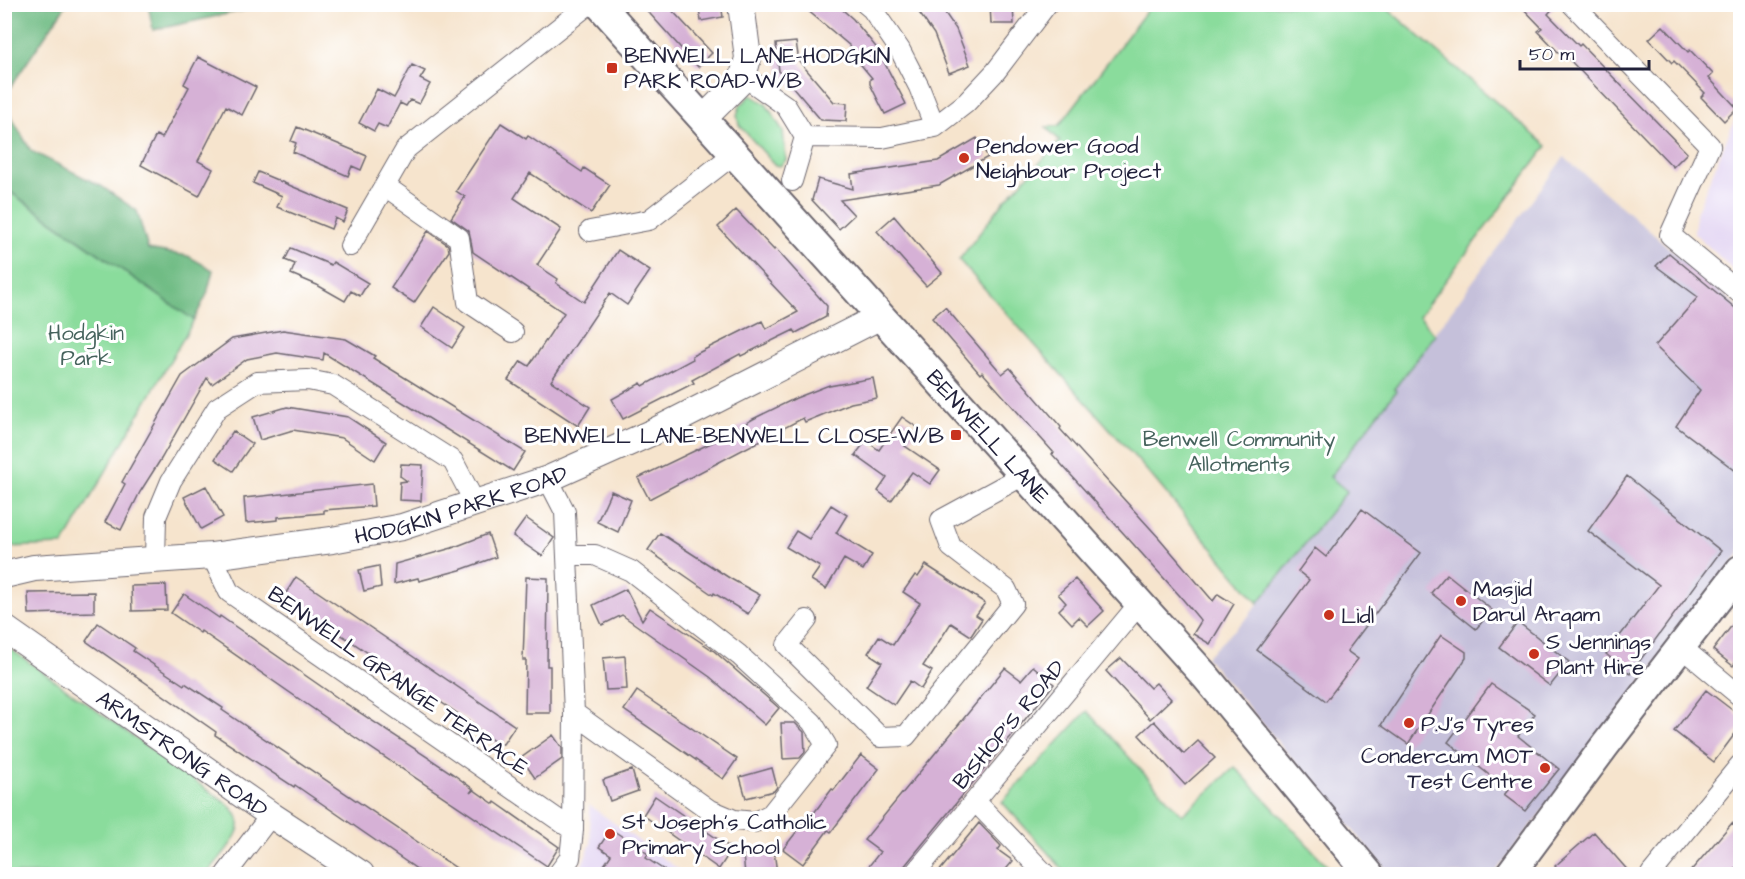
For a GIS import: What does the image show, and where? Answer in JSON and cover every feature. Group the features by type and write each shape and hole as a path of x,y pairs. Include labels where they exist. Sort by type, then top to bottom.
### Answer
{"main road":[{"name":"BENWELL LANE","path":"599,4 1206,677 1369,874"},
{"path":"1510,874 1740,570"}],"street":[{"path":"350,246 406,149 589,4"},
{"path":"703,119 742,80 748,58 741,4"},
{"path":"866,4 872,9 900,50 919,87 935,127"},
{"path":"805,137 882,138 935,127 966,103 996,71 1047,4"},
{"path":"1573,5 1710,146 1670,235 1740,293"},
{"path":"752,82 786,106 805,137 792,181"},
{"path":"590,231 650,220 734,154"},
{"path":"386,186 459,238 468,302 513,332"},
{"name":"HODGKIN PARK ROAD","path":"4,575 34,568 212,556 332,540 402,527 548,479 653,432 881,316"},
{"path":"155,560 156,517 171,481 217,408 257,382 308,380 333,385 453,461 475,503"},
{"path":"807,620 787,645 880,737 906,736 1013,604 1006,589 951,547 941,520 1023,475"},
{"path":"548,479 565,512 574,713 573,830 570,858 558,874"},
{"path":"568,555 595,555 631,571 739,655 812,722 826,745 771,814 755,822 734,820 708,809 574,713"},
{"name":"BENWELL GRANGE TERRACE","path":"212,556 229,592 573,830"},
{"name":"BISHOP'S ROAD","path":"914,874 1138,604"},
{"name":"ARMSTRONG ROAD","path":"4,627 271,814 361,874"},
{"path":"1681,647 1740,696"},
{"path":"1651,874 1740,765"},
{"path":"975,801 1045,874"},
{"path":"226,874 271,814"}],"shaded area":[{"path":"1740,107 1740,276 1694,233 1696,213"},
{"path":"1564,157 1740,309 1740,554 1494,874 1390,874 1206,657 1247,618 1346,492 1330,477 1396,391 1394,389"},
{"name":"St Joseph's Catholic Primary School","path":"589,805 685,874 578,874 591,844"}],"green space":[{"path":"148,4 269,4 269,5 153,30"},
{"path":"4,5 66,5 5,95"},
{"name":"Benwell Community Allotments","path":"1151,5 1383,5 1547,146 1419,316 1435,335 1394,389 1396,391 1330,477 1347,491 1258,603 1150,474 959,260 1005,200 1060,141 1046,127 1059,126"},
{"path":"751,95 766,104 783,131 786,160 780,166 775,165 739,125 737,115 740,106"},
{"path":"5,106 31,151 101,186 137,211 148,249 188,256 213,270 207,294 194,320 5,188"},
{"name":"Hodgkin Park","path":"4,188 194,320 63,545 5,547"},
{"path":"5,645 230,806 239,821 239,827 230,845 207,874 5,874"},
{"path":"1087,711 1182,815 1235,767 1335,874 1067,874 1002,802"}],"building":[{"path":"641,4 666,4 712,53 698,67"},
{"path":"698,4 721,4 723,17 701,21"},
{"path":"800,4 836,4 853,19 884,57 882,58 906,104 885,114 870,84 872,78 857,60 850,46"},
{"path":"913,4 939,4 956,29 970,65 949,73 934,34"},
{"path":"990,4 1013,4 1014,24 991,24"},
{"path":"1519,4 1557,4 1548,14 1579,46 1581,44 1687,153 1673,167 1563,53 1561,55 1538,31 1542,28"},
{"path":"1663,26 1713,74 1709,78 1737,108 1724,121 1701,97 1705,93 1649,39"},
{"path":"796,42 799,61 834,102 847,103 846,121 821,120 779,71 776,44"},
{"path":"198,57 256,87 242,115 226,106 198,161 213,169 199,196 141,165 156,135 162,138 189,87 184,84"},
{"path":"412,65 425,71 420,79 430,84 419,104 410,100 406,106 400,103 387,128 378,124 374,131 359,123 377,89 394,98"},
{"path":"501,123 526,139 528,136 582,172 584,168 610,185 591,213 530,173 514,198 561,229 537,265 558,279 556,283 584,302 618,250 650,271 627,305 610,293 551,381 590,407 578,426 508,380 521,361 529,366 564,313 473,252 469,231 451,218 465,197 456,191"},
{"path":"297,127 367,156 361,170 352,166 348,176 293,152 296,143 291,141"},
{"path":"977,138 988,157 939,185 840,200 854,215 839,229 812,200 818,179 853,189 851,174 938,161"},
{"path":"258,172 348,210 343,222 335,218 331,229 277,207 282,196 253,183"},
{"path":"736,210 774,250 775,248 827,306 826,317 796,333 794,330 741,356 740,354 692,380 694,383 623,419 612,399 641,383 643,386 693,359 692,356 762,321 766,329 798,312 718,227"},
{"path":"894,216 942,273 926,286 877,231"},
{"path":"428,231 448,245 449,251 414,303 391,288"},
{"path":"291,248 331,265 333,262 368,283 360,296 351,291 345,301 291,274 295,264 285,260"},
{"path":"1669,253 1740,312 1740,383 1734,395 1740,399 1740,474 1676,426 1700,390 1655,346 1698,297 1656,266"},
{"path":"434,307 465,328 452,348 421,327"},
{"path":"945,307 1002,374 1010,368 1061,427 1060,429 1213,601 1218,594 1234,604 1210,644 1193,634 1201,621 1180,596 932,318"},
{"path":"283,330 346,339 525,452 513,471 324,353 323,360 277,353 247,359 212,384 207,378 140,492 121,530 105,522 125,484 122,482 182,376 232,339"},
{"path":"873,378 877,398 851,403 805,422 803,418 649,499 638,478 796,398 829,385"},
{"path":"287,407 348,417 386,442 375,460 342,438 293,430 260,440 253,417"},
{"path":"902,417 918,428 905,446 940,470 930,484 912,472 891,501 878,491 887,478 855,455 866,441 879,450"},
{"path":"233,431 252,444 233,471 215,459"},
{"path":"401,464 423,465 421,501 399,500 400,482 407,481 400,476"},
{"path":"1627,476 1721,551 1630,674 1606,654 1659,585 1588,531"},
{"path":"372,484 374,506 324,510 324,513 278,517 278,520 246,523 244,498"},
{"path":"206,486 223,517 201,529 184,497"},
{"path":"611,491 631,500 618,532 597,522"},
{"path":"831,505 847,515 836,533 872,555 863,570 844,559 826,589 811,580 820,567 786,547 796,531 809,539"},
{"name":"Lidl","path":"1362,509 1421,553 1347,651 1358,659 1326,701 1257,650 1309,580 1298,571 1315,548 1326,557"},
{"path":"526,518 554,538 542,556 513,536"},
{"path":"660,533 760,595 748,614 714,593 713,595 648,550"},
{"path":"488,534 496,557 419,581 418,578 394,584 395,564 452,548"},
{"path":"926,565 985,603 976,615 982,619 971,636 951,623 923,666 932,671 921,689 910,681 894,705 866,686 882,662 868,653 879,636 893,645 920,603 903,592 915,575 918,577"},
{"path":"379,566 381,587 364,591 359,570"},
{"name":"Masjid Darul Arqam","path":"1447,574 1492,610 1476,629 1431,593"},
{"path":"296,577 515,726 503,744 498,744 472,726 473,724 284,596"},
{"path":"526,577 548,578 547,666 550,666 550,713 525,713 526,660 523,660"},
{"path":"1075,579 1104,611 1088,626 1079,617 1072,624 1059,610 1066,603 1058,594"},
{"path":"166,585 167,610 132,611 131,586"},
{"path":"626,589 642,620 650,608 714,651 779,708 765,725 710,677 622,615 602,625 593,605"},
{"path":"94,592 94,612 29,614 28,593"},
{"path":"184,594 453,774 473,789 470,793 474,790 494,804 495,802 559,847 547,866 201,631 200,633 171,613"},
{"path":"1740,615 1740,656 1733,666 1713,650"},
{"name":"S Jennings Plant Hire","path":"1518,622 1569,662 1550,686 1499,647"},
{"path":"98,623 135,648 133,651 223,708 222,710 465,874 424,874 295,785 294,787 215,735 216,732 86,641"},
{"path":"1441,635 1466,652 1466,658 1408,744 1381,725"},
{"path":"625,656 627,689 606,690 603,658"},
{"path":"1121,658 1150,688 1156,683 1171,699 1150,719 1106,671"},
{"path":"1033,666 1054,684 898,874 877,874 868,867 880,852 864,840 1005,668 1021,680"},
{"path":"1491,684 1535,714 1518,736 1559,769 1525,811 1504,795 1508,790 1448,742"},
{"path":"1706,690 1740,716 1740,727 1714,762 1674,731"},
{"path":"637,691 737,759 723,779 624,710"},
{"path":"1154,721 1184,754 1198,741 1215,758 1185,785 1139,735"},
{"path":"781,723 795,723 804,732 805,752 800,758 783,759"},
{"path":"553,735 562,748 562,759 535,778 521,758"},
{"path":"861,755 879,769 831,832 828,830 803,864 783,849"},
{"path":"772,768 777,787 774,791 746,798 740,777"},
{"path":"632,770 638,791 610,801 603,780"},
{"path":"655,796 732,849 719,869 643,815"},
{"path":"979,823 1001,846 998,850 1013,861 1002,874 937,874"},
{"path":"1732,823 1740,831 1740,864 1731,874 1688,874"},
{"path":"611,829 648,854 646,858 670,874 598,874 611,855 599,847"},
{"path":"1594,832 1631,874 1551,874 1555,866"},
{"path":"774,851 777,873 745,874 743,855"}],"place":[{"name":"BENWELL LANE-HODGKIN PARK ROAD-W/B","path":"612,68"},
{"name":"Pendower Good Neighbour Project","path":"964,158"},
{"name":"BENWELL LANE-BENWELL CLOSE-W/B","path":"956,435"},
{"name":"Masjid Darul Arqam","path":"1461,601"},
{"name":"Lidl","path":"1329,615"},
{"name":"S Jennings Plant Hire","path":"1534,654"},
{"name":"P.J's Tyres","path":"1409,723"},
{"name":"Condercum MOT Test Centre","path":"1545,768"},
{"name":"St Joseph's Catholic Primary School","path":"610,834"}]}
